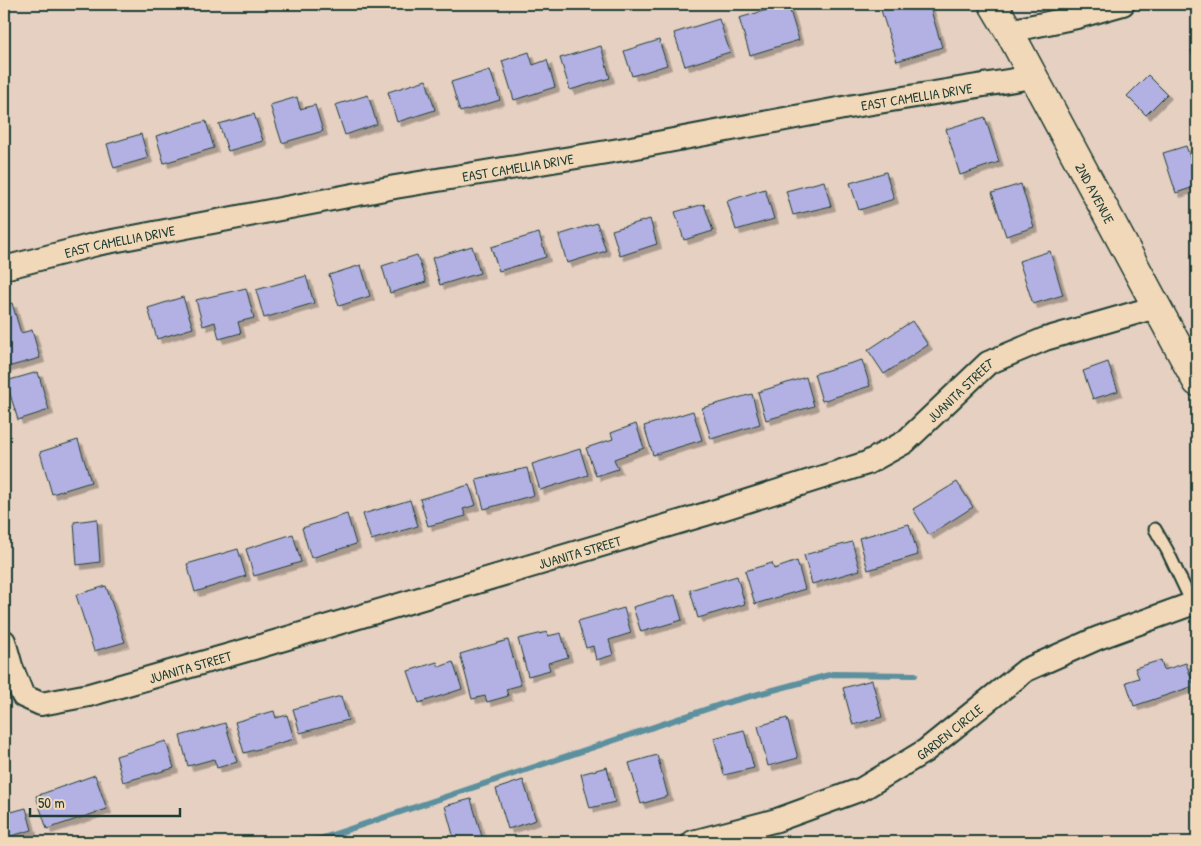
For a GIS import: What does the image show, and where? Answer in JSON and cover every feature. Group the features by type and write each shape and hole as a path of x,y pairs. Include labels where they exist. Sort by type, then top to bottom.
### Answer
{"street":[{"name":"2ND AVENUE","path":"993,4 1010,31 1197,382"},
{"path":"1010,31 1077,17 1123,4"},
{"name":"EAST CAMELLIA DRIVE","path":"4,268 97,244 395,187 631,148 854,106 1033,77"},
{"name":"JUANITA STREET","path":"4,641 11,666 23,696 41,704 89,695 254,648 706,514 867,463 905,442 988,363 1045,339 1156,307"},
{"name":"GARDEN CIRCLE","path":"693,842 777,820 862,789 925,751 1026,670 1098,638 1195,603"}],"lane":[{"path":"1155,529 1195,603"}],"building":[{"path":"788,4 799,40 750,55 739,18"},
{"path":"901,4 929,4 942,47 897,61 881,10"},
{"path":"719,19 730,52 685,66 674,33"},
{"path":"659,40 667,65 632,76 624,51"},
{"path":"601,46 610,78 570,90 560,58"},
{"path":"1197,48 1197,70 1191,50"},
{"path":"529,52 533,65 547,60 555,87 514,100 502,61"},
{"path":"490,70 500,100 460,112 451,82"},
{"path":"1148,75 1167,94 1146,115 1127,96"},
{"path":"426,80 435,110 397,122 388,92"},
{"path":"368,95 377,124 345,135 335,105"},
{"path":"297,97 300,109 315,105 323,131 282,143 270,105"},
{"path":"254,114 263,141 228,151 219,124"},
{"path":"985,117 999,162 960,175 946,129"},
{"path":"206,121 214,148 164,163 156,136"},
{"path":"141,134 148,158 114,168 107,144"},
{"path":"1186,146 1190,157 1197,155 1197,186 1176,193 1163,153"},
{"path":"886,172 894,199 859,210 850,183"},
{"path":"824,181 831,206 793,215 786,191"},
{"path":"1021,184 1034,227 1006,236 992,193"},
{"path":"765,189 774,219 736,230 727,201"},
{"path":"704,204 713,231 684,240 675,212"},
{"path":"650,219 657,244 620,256 612,230"},
{"path":"597,223 606,251 567,263 559,235"},
{"path":"539,233 546,257 499,271 491,247"},
{"path":"472,246 480,273 440,285 432,258"},
{"path":"1050,251 1063,295 1033,304 1019,261"},
{"path":"417,255 426,282 390,293 382,266"},
{"path":"361,265 370,296 339,306 329,275"},
{"path":"306,276 314,303 264,318 256,290"},
{"path":"246,288 254,318 238,322 241,333 219,339 215,322 203,326 196,300"},
{"path":"183,297 193,328 157,339 148,308"},
{"path":"12,303 21,333 32,330 40,358 4,368 4,305"},
{"path":"912,321 928,345 884,374 868,350"},
{"path":"862,360 870,386 822,401 814,374"},
{"path":"1108,362 1118,391 1093,399 1083,371"},
{"path":"38,372 49,410 18,420 6,381"},
{"path":"806,377 814,406 766,420 758,392"},
{"path":"752,394 760,424 711,439 702,408"},
{"path":"693,411 702,440 653,455 644,426"},
{"path":"636,424 644,448 614,459 618,469 596,476 586,448 613,439 611,433"},
{"path":"78,440 91,482 52,494 40,452"},
{"path":"580,449 588,475 540,490 532,464"},
{"path":"527,468 534,495 484,509 476,479"},
{"path":"957,482 973,507 929,535 913,509"},
{"path":"469,485 476,505 463,509 466,516 428,526 420,499"},
{"path":"410,500 418,526 371,540 363,514"},
{"path":"347,514 356,544 311,558 302,528"},
{"path":"97,519 100,562 77,565 74,522"},
{"path":"909,524 918,555 868,570 859,538"},
{"path":"293,534 301,562 254,576 246,549"},
{"path":"852,542 860,570 812,584 804,555"},
{"path":"238,549 246,576 195,592 187,564"},
{"path":"797,561 805,589 755,604 745,571 772,563 774,569"},
{"path":"737,576 745,604 698,618 690,590"},
{"path":"106,586 125,642 94,651 76,595"},
{"path":"675,595 682,620 641,632 633,607"},
{"path":"624,608 631,633 609,640 613,655 596,660 593,646 586,648 578,621"},
{"path":"547,632 548,636 561,633 568,657 548,663 550,670 528,676 518,639"},
{"path":"508,640 521,685 506,689 508,696 487,702 485,696 472,699 460,654"},
{"path":"1161,660 1164,670 1186,663 1194,686 1134,706 1126,682 1139,678 1135,668"},
{"path":"437,662 439,667 453,662 462,689 419,703 408,671"},
{"path":"872,680 882,717 853,725 843,688"},
{"path":"341,696 348,720 300,733 293,709"},
{"path":"274,711 276,718 287,715 294,739 244,753 235,722"},
{"path":"787,718 798,758 768,766 758,726"},
{"path":"225,723 237,762 217,768 214,759 188,766 180,736"},
{"path":"744,730 754,768 724,775 714,738"},
{"path":"166,741 174,768 123,782 116,756"},
{"path":"657,755 668,796 641,804 629,763"},
{"path":"607,767 615,802 590,808 581,774"},
{"path":"95,775 107,809 47,829 36,796"},
{"path":"523,780 536,820 508,829 496,789"},
{"path":"471,799 482,837 455,842 445,806"},
{"path":"26,808 32,830 4,838 4,814"},
{"path":"1025,837 1027,842 1010,842"}],"waterway":[{"path":"295,842 320,839 725,703 833,674 915,675"}]}
